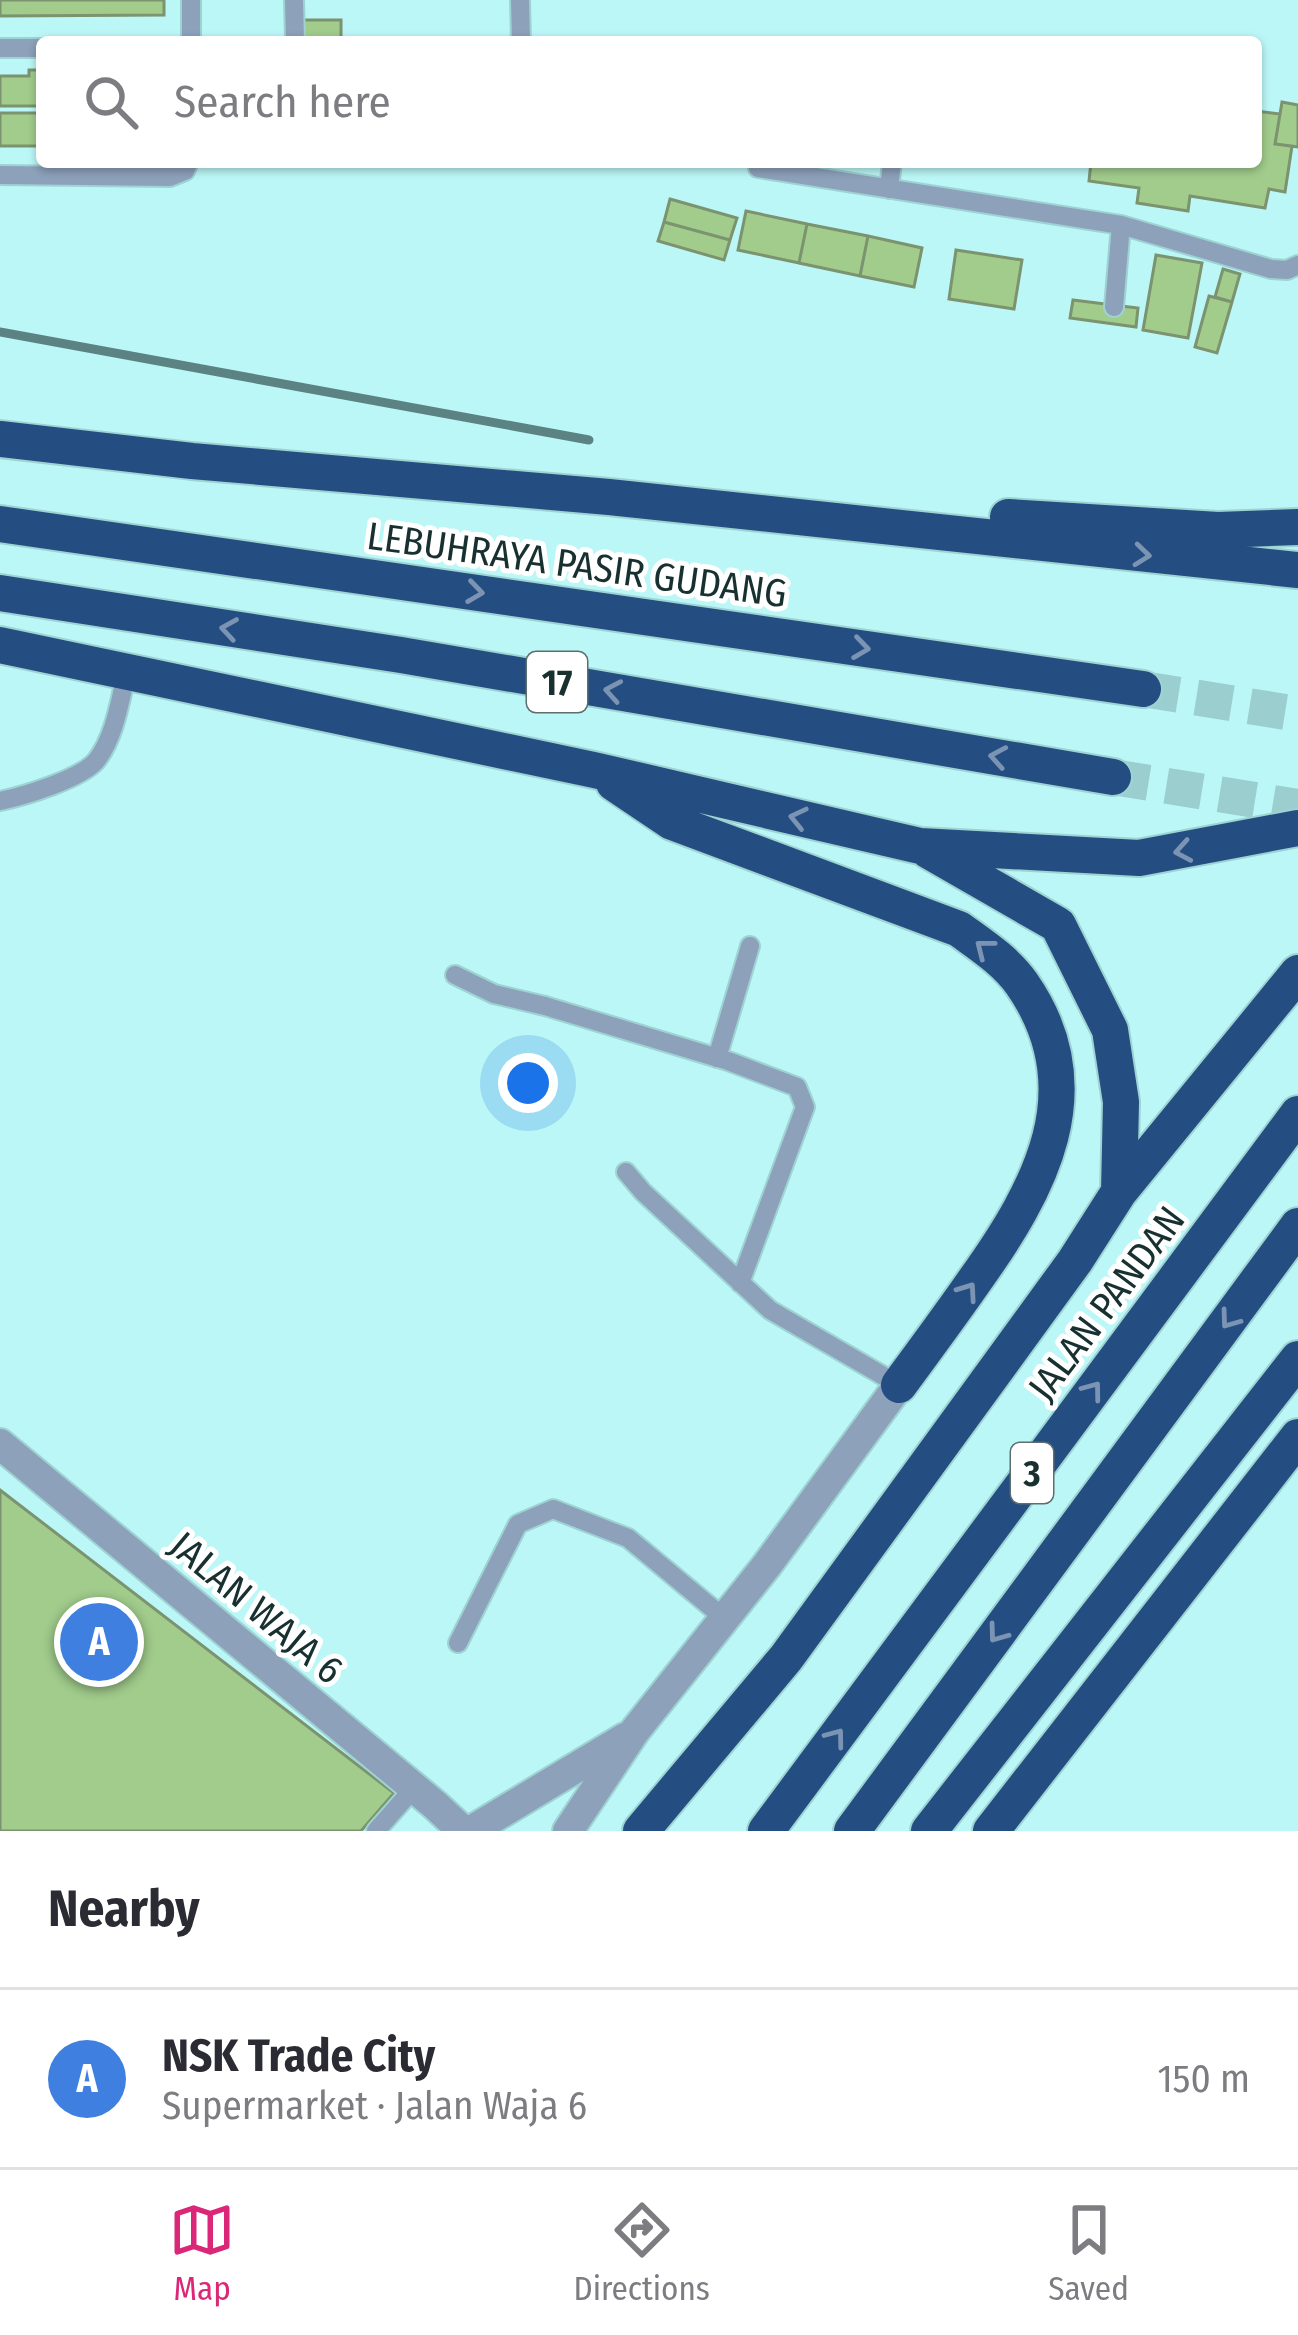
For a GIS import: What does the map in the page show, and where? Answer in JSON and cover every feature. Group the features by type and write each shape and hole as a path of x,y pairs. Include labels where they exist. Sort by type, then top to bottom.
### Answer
{"highway":[{"path":"0,439 192,461 609,496 1298,570"},
{"path":"609,496 1218,530 1298,527"},
{"name":"LEBUHRAYA PASIR GUDANG","path":"0,524 1142,689"},
{"name":"17","path":"0,593 401,655 1113,777"},
{"path":"0,645 594,770 920,846 1139,858 1298,828"},
{"path":"594,770 672,822 959,929 993,953 1020,982 1042,1019 1055,1056 1057,1098 1052,1138 1033,1190 1008,1234 899,1385"},
{"path":"920,846 1058,926 1110,1030 1121,1102 1119,1192"},
{"path":"641,1831 785,1658 1075,1261 1119,1192 1298,973"},
{"name":"JALAN PANDAN","path":"766,1831 1298,1114"},
{"name":"3","path":"852,1831 1298,1226"},
{"path":"929,1831 1298,1359"},
{"path":"991,1831 1298,1437"}],"street":[{"path":"568,1831 634,1732 767,1565 899,1385"},
{"name":"JALAN WAJA 6","path":"0,1444 467,1831"},
{"path":"467,1831 634,1732"},
{"path":"523,1801 534,1801 549,1811 554,1831"}],"lane":[{"path":"191,0 191,36"},
{"path":"294,0 295,36"},
{"path":"520,0 521,36"},
{"path":"0,48 36,48"},
{"path":"0,175 170,176 186,168"},
{"path":"758,168 1121,225 1271,268 1287,270 1298,265"},
{"path":"890,189 892,168"},
{"path":"1114,307 1121,225"},
{"path":"0,801 38,793 94,763 112,730 127,671"},
{"path":"717,1058 750,946"},
{"path":"455,975 494,994 717,1058 797,1088 805,1107 740,1283"},
{"path":"626,1172 770,1310 899,1385"},
{"path":"458,1643 518,1524 553,1509 628,1538 724,1618"},
{"path":"376,1831 414,1788"}],"building":[{"path":"0,0 164,0 164,15 0,16"},
{"path":"303,20 341,20 341,36 303,36"},
{"path":"29,70 36,70 36,106 0,106 0,76 29,76"},
{"path":"1282,102 1298,105 1298,147 1275,144"},
{"path":"1262,112 1280,114 1275,144 1292,146 1285,192 1269,189 1265,208 1190,196 1188,211 1137,203 1139,188 1089,181 1090,168 1262,168"},
{"path":"0,113 36,113 36,146 0,146"},
{"path":"670,199 737,218 730,240 664,222"},
{"path":"746,211 807,224 799,263 738,250"},
{"path":"664,222 730,240 724,260 658,241"},
{"path":"807,224 868,236 860,276 799,263"},
{"path":"868,236 922,248 914,287 860,276"},
{"path":"956,250 1022,260 1014,309 949,299"},
{"path":"1156,255 1202,263 1188,338 1143,330"},
{"path":"1223,269 1240,274 1232,302 1215,297"},
{"path":"1209,296 1232,302 1217,353 1195,347"},
{"path":"1073,300 1138,308 1136,327 1070,318"},
{"path":"0,1490 394,1793 361,1831 0,1831"}],"tunnel":[{"path":"1143,689 1298,714"},
{"path":"1113,777 1298,807"}],"railway":[{"path":"0,332 589,440"}],"place":[{"name":"NSK Trade City","path":"99,1642"}]}
